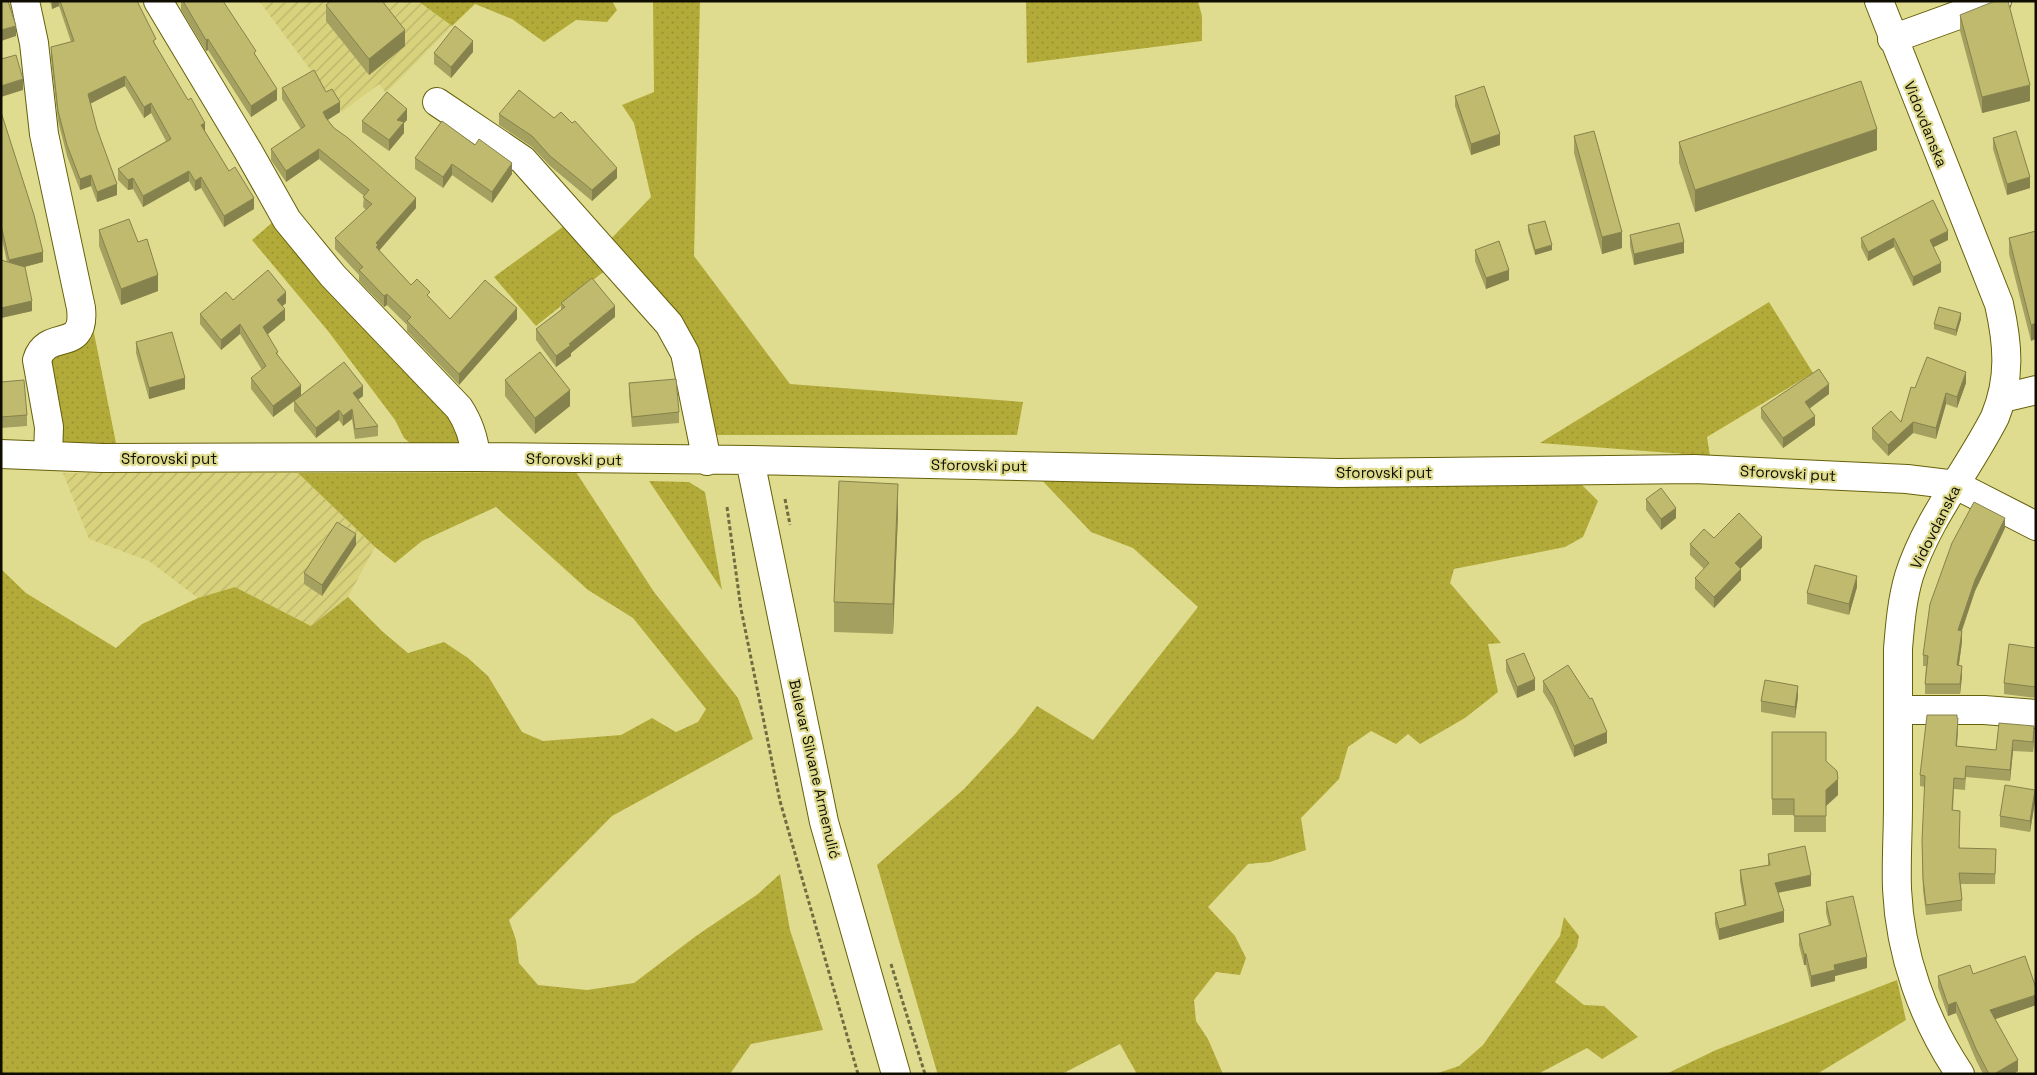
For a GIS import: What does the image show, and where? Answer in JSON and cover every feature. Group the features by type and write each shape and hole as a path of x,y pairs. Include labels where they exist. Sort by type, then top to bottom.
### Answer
{"street":[{"path":"24,1 34,43 44,134 79,298 82,322 80,329 73,336 47,345 39,352 37,360 49,427 48,455"},
{"path":"158,1 287,220 333,276 459,408 468,421 476,457"},
{"name":"Vidovdanska","path":"1879,1 1892,39 1998,304 2004,325 2008,365 2003,398 1983,442 1923,544 1909,576 1902,610 1898,649 1897,890 1902,931 1910,969 1924,1008 1943,1049 1960,1074"},
{"path":"1892,39 1997,1"},
{"path":"437,102 523,160 669,324 685,353 706,461"},
{"path":"2003,398 2036,390"},
{"name":"Sforovski put","path":"1,454 102,458 476,457 750,460 1338,473 1695,469 1907,479 1956,485"},
{"name":"Bulevar Silvane Armenulić","path":"750,460 824,822 896,1074"},
{"path":"1956,485 2036,526"},
{"path":"1898,710 1984,710 2036,714"}],"path":[{"path":"785,500 790,528"},
{"path":"727,507 741,609 780,801 858,1074"},
{"path":"889,957 925,1074"}],"shaded area":[{"path":"259,1 418,1 452,26 386,93 379,84 342,112"},
{"path":"418,1 612,1 617,10 607,22 576,20 544,42 512,19 475,4 452,26"},
{"path":"653,1 700,1 694,256 790,384 1023,402 1017,435 714,435 697,350 606,244 651,197 634,123 622,105 654,92"},
{"path":"1026,1 1198,1 1202,16 1202,41 1027,63"},
{"path":"274,221 459,419 460,441 457,444 410,443 404,438 395,420 328,331 252,240"},
{"path":"568,223 607,269 536,326 494,277"},
{"path":"1769,302 1813,373 1707,437 1710,456 1540,443"},
{"path":"93,328 116,443 60,446 47,356"},
{"path":"576,472 654,592 738,698 753,739 612,816 509,920 516,940 519,963 538,985 587,990 634,983 696,936 758,894 780,874 790,930 823,1030 751,1044 730,1074 1,1074 1,569 26,593 116,648 142,624 198,598 235,587 311,626 348,597 383,632 408,653 444,642 468,658 488,676 522,732 543,741 621,735 652,718 676,732 698,722 706,709 633,618 588,590 496,507 422,541 395,563 375,547 298,473"},
{"path":"63,473 298,473 375,547 348,597 311,626 235,587 198,598 149,561 89,539"},
{"path":"1037,475 1580,483 1598,501 1583,537 1565,547 1454,569 1450,583 1501,643 1488,644 1498,692 1465,718 1420,744 1408,734 1396,744 1371,731 1348,747 1339,779 1301,818 1306,850 1270,862 1248,864 1208,907 1235,936 1246,958 1240,975 1216,972 1194,1000 1196,1021 1208,1039 1223,1074 1137,1074 1120,1044 1062,1074 938,1074 937,1072 877,865 964,789 1016,733 1037,706 1093,740 1198,607 1133,548 1091,532"},
{"path":"649,481 689,482 705,492 722,590"},
{"path":"1564,917 1579,936 1577,947 1555,982 1584,1005 1604,1006 1638,1037 1602,1059 1587,1048 1538,1074 1435,1074 1459,1066 1483,1045 1560,936"},
{"path":"1897,980 1906,1020 1817,1074 1666,1074 1716,1050"}],"building":[{"path":"1,1 8,1 16,26 1,30"},
{"path":"60,1 137,1 156,39 153,41 188,100 191,98 205,123 201,125 229,171 235,167 254,198 224,216 201,177 195,181 189,171 143,196 133,178 128,180 118,169 171,139 151,103 144,107 125,76 88,94 97,129 117,184 97,192 91,175 80,179 67,145 58,111 51,47 74,41"},
{"path":"183,1 223,1 256,51 254,53 277,89 251,106 208,39 206,40"},
{"path":"331,1 382,1 405,30 369,59 326,5"},
{"path":"1995,1 2008,1 2030,85 1982,97 1960,15"},
{"path":"455,26 473,41 451,67 434,53"},
{"path":"16,55 23,79 1,86 1,59"},
{"path":"314,70 326,92 332,89 340,102 323,112 326,118 334,128 416,198 376,243 378,245 376,247 411,285 417,279 430,292 427,295 450,319 485,280 517,308 459,374 407,321 411,317 387,294 384,296 359,270 363,267 335,238 372,204 363,197 369,190 319,149 286,171 271,149 305,126 282,88"},
{"path":"1861,81 1877,129 1695,190 1679,142"},
{"path":"1484,86 1500,134 1471,144 1455,96"},
{"path":"519,90 554,118 561,112 572,123 575,121 617,168 592,190 550,156 532,136 499,114"},
{"path":"387,92 407,109 397,120 404,122 389,140 362,121"},
{"path":"1,112 34,215 43,252 9,260 1,225"},
{"path":"442,121 475,145 479,139 512,163 492,192 452,164 443,177 415,158"},
{"path":"1594,131 1622,232 1602,237 1574,136"},
{"path":"2016,131 2030,177 2007,184 1993,138"},
{"path":"1933,200 1948,231 1930,240 1941,263 1913,277 1894,238 1868,252 1861,238"},
{"path":"129,219 138,242 147,239 158,275 121,289 99,230"},
{"path":"1545,221 1552,245 1535,250 1528,225"},
{"path":"1679,223 1684,242 1634,254 1630,235"},
{"path":"2036,231 2036,323 2031,325 2009,238"},
{"path":"1499,241 1509,270 1486,278 1475,250"},
{"path":"1,260 25,267 32,301 1,308"},
{"path":"268,270 286,292 277,300 285,309 263,327 278,352 276,353 301,385 273,406 251,378 266,366 240,324 221,340 200,314 226,292 233,300"},
{"path":"592,278 615,306 556,356 536,329 565,307 561,303"},
{"path":"1939,307 1961,313 1956,330 1934,324"},
{"path":"172,332 185,378 149,388 136,342"},
{"path":"540,352 570,390 535,418 505,380"},
{"path":"1927,357 1966,372 1957,397 1946,393 1936,428 1913,422 1888,445 1872,428 1891,411 1901,422 1911,387 1915,388"},
{"path":"344,362 363,386 353,393 378,426 355,429 352,409 343,416 339,410 316,428 294,401"},
{"path":"1819,369 1829,384 1805,402 1815,416 1783,438 1761,408"},
{"path":"676,379 679,412 632,417 629,383"},
{"path":"24,380 27,415 1,417 1,382"},
{"path":"839,481 898,484 893,604 834,602"},
{"path":"1661,488 1676,508 1661,519 1646,499"},
{"path":"1974,502 2005,518 1975,580 1958,630 1962,631 1957,665 1962,666 1960,684 1925,684 1928,656 1923,655 1930,604 1952,543"},
{"path":"1739,513 1762,537 1735,563 1741,569 1714,597 1695,578 1709,563 1690,544 1704,529 1714,538"},
{"path":"337,522 356,534 322,585 304,573"},
{"path":"1815,565 1857,576 1849,604 1807,593"},
{"path":"2009,644 2036,648 2036,687 2004,683"},
{"path":"1524,653 1535,679 1517,687 1506,660"},
{"path":"1568,665 1590,699 1592,698 1607,732 1574,746 1553,697 1543,681"},
{"path":"1765,680 1798,686 1795,707 1761,701"},
{"path":"1927,715 1957,715 1956,746 1996,750 1999,723 2034,726 2033,742 2013,740 2010,770 1966,766 1965,779 1954,778 1952,810 1960,811 1959,848 1996,849 1995,874 1959,873 1962,900 1926,905 1922,840 1925,776 1920,775"},
{"path":"1772,732 1826,732 1826,761 1837,771 1838,779 1826,790 1826,816 1794,816 1794,799 1772,799"},
{"path":"2005,785 2035,790 2030,821 2000,816"},
{"path":"1805,846 1811,875 1775,883 1784,911 1719,929 1715,913 1746,905 1740,870 1770,865 1768,854"},
{"path":"1853,896 1867,957 1834,965 1835,970 1811,976 1799,934 1831,925 1826,902"},
{"path":"2025,956 2036,988 2036,995 1990,1010 2018,1060 1994,1074 1989,1074 1956,1002 1948,1005 1938,976 1970,965 1973,974"}]}
